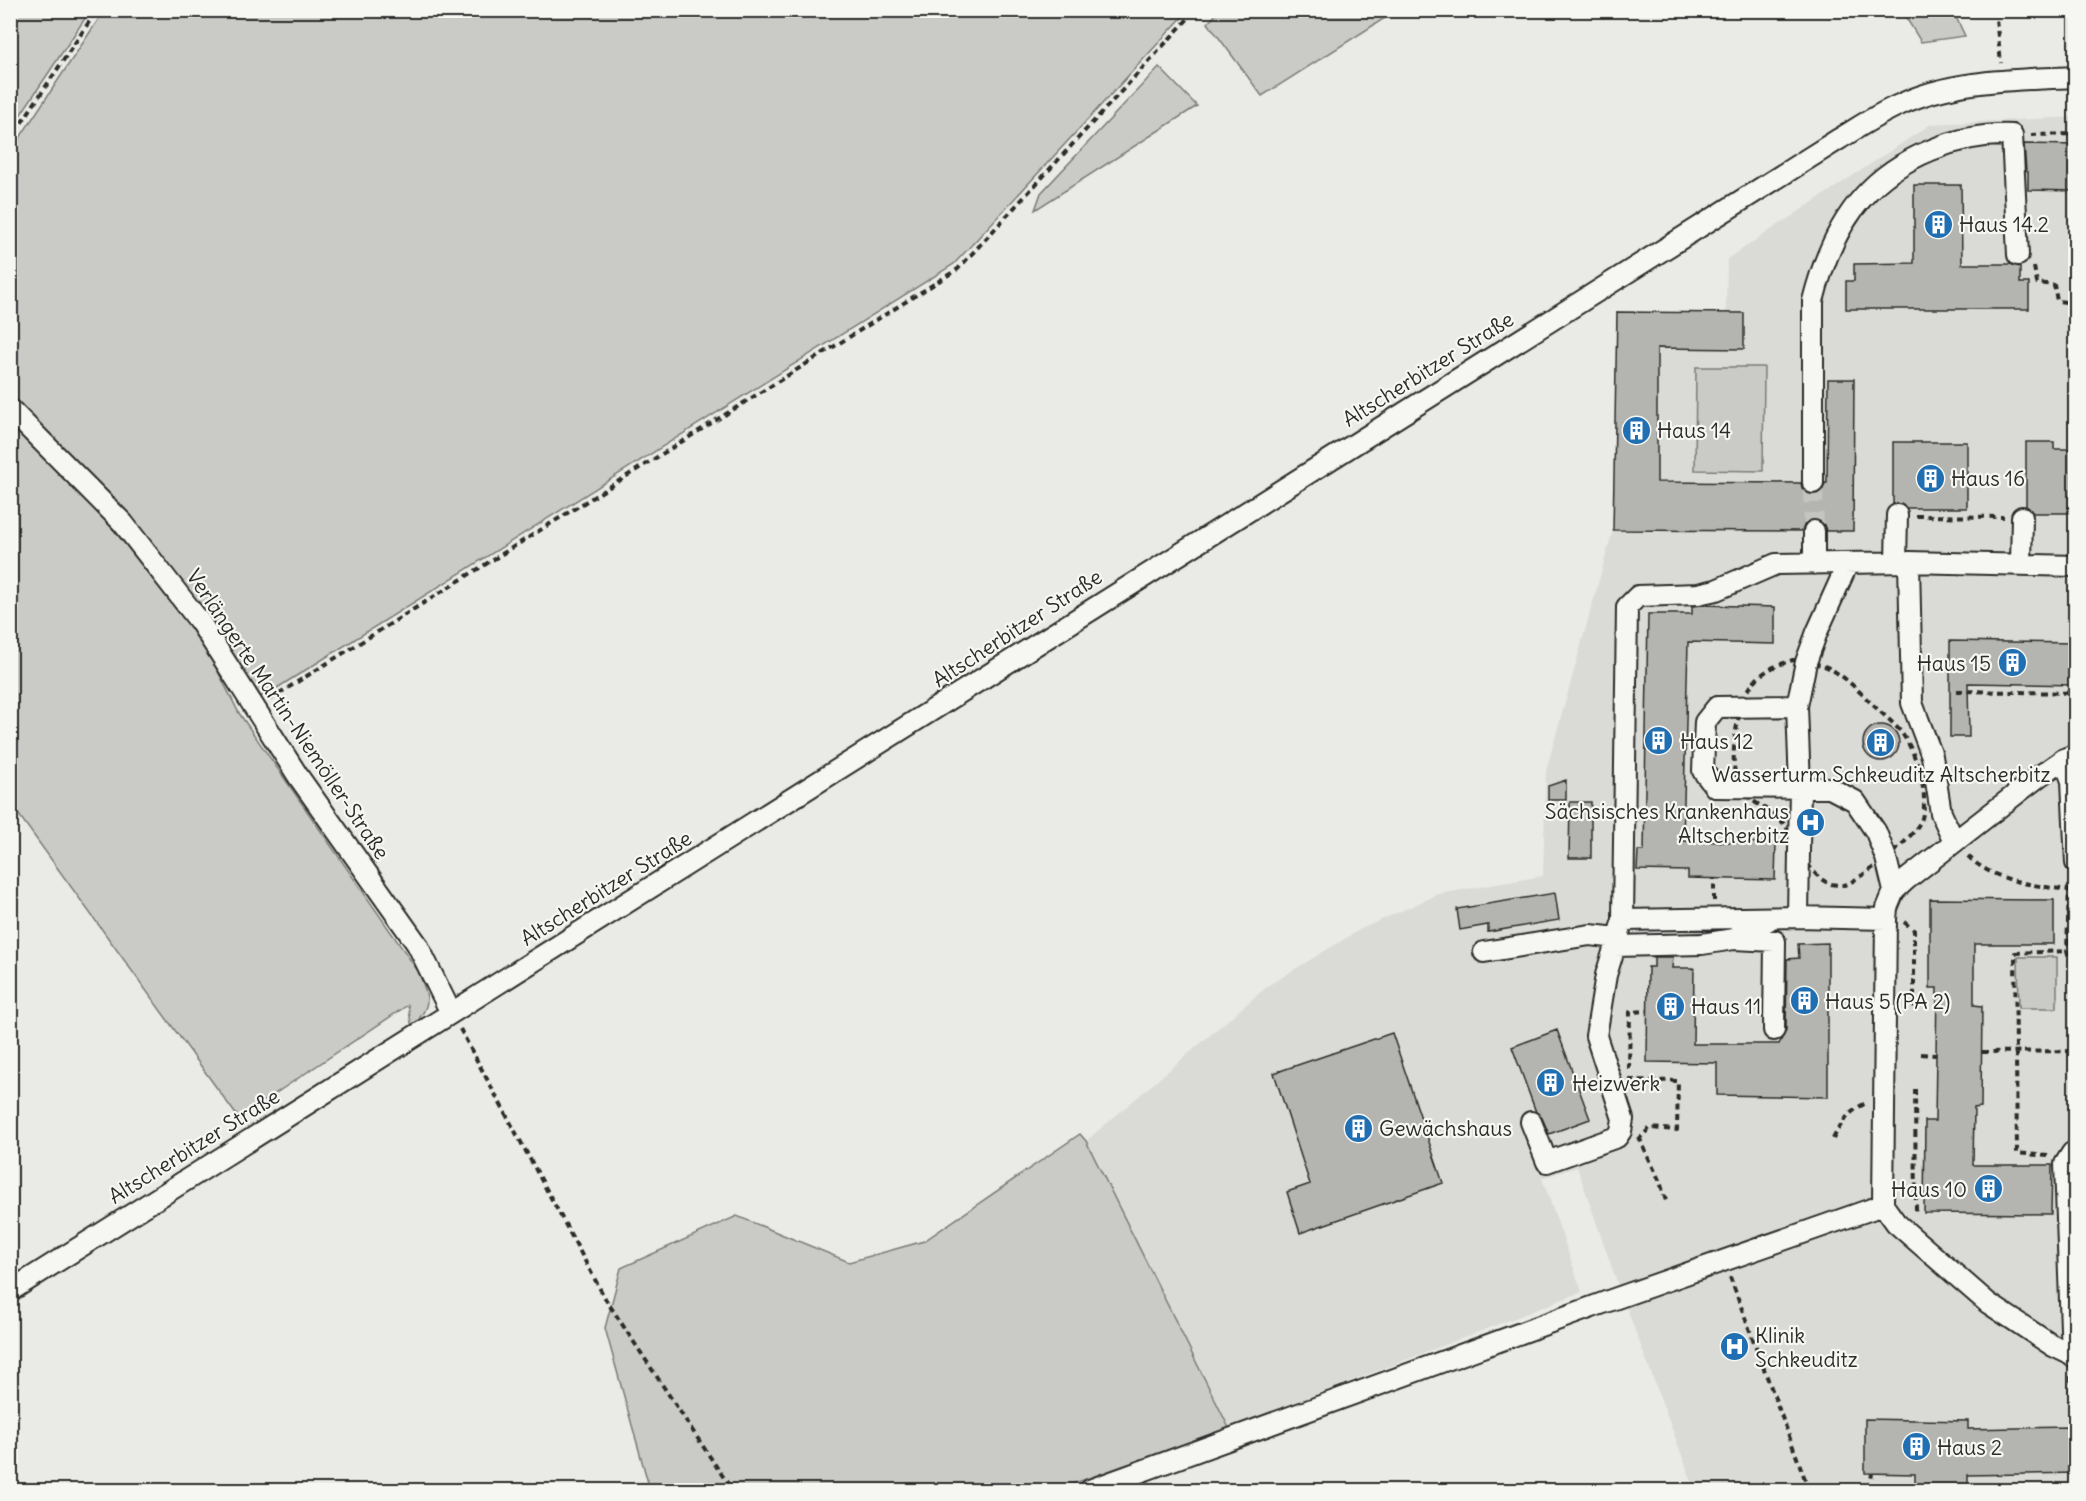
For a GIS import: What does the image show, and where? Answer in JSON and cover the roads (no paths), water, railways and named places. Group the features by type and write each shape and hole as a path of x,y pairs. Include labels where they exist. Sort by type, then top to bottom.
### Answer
{"street":[{"name":"Altscherbitzer Straße","path":"10,1292 1839,139 1900,104 1944,89 2003,80 2076,76"},
{"path":"1813,483 1813,301 1819,278 1838,234 1862,197 1891,172 1911,160 1955,141 1993,134 2012,135 2018,255"},
{"name":"Verlängerte Martin-Niemöller-Straße","path":"10,409 123,523 200,622 298,777 417,944 451,1013"},
{"path":"1897,515 1903,562 1912,703 1932,756 1941,813 1954,841"},
{"path":"2021,564 2022,517"},
{"path":"1814,531 1814,564"},
{"path":"1531,1122 1547,1162 1617,1137 1622,1125 1596,1036 1606,975 1619,935 1627,607 1638,597 1698,594 1716,590 1776,564 1903,562 2076,566"},
{"path":"1798,917 1800,786 1797,706 1806,662 1848,563"},
{"path":"1797,706 1717,707 1704,722 1703,771 1715,788 1800,786 1830,788 1855,801 1876,832 1886,858 1889,906 1883,1205 1896,1223 1988,1303 2074,1357"},
{"path":"1619,935 1889,906 1954,841 2038,777 2070,757 2076,863"},
{"path":"1734,939 1772,918"},
{"path":"1484,952 1590,935 1619,935 1702,944 1734,939 1775,941 1774,1030"},
{"path":"2070,1158 2074,1357"},
{"path":"1090,1491 1724,1260 1883,1205"}],"tunnel":[{"path":"1813,483 1814,531"}],"place":[{"name":"Haus 14.2","path":"1938,224"},
{"name":"Haus 14","path":"1636,430"},
{"name":"Haus 16","path":"1930,478"},
{"name":"Haus 15","path":"2012,663"},
{"name":"Haus 12","path":"1659,741"},
{"name":"Wasserturm Schkeuditz Altscherbitz","path":"1881,743"},
{"name":"Sächsisches Krankenhaus Altscherbitz","path":"1810,823"},
{"name":"Haus 5 (PA 2)","path":"1804,1001"},
{"name":"Haus 11","path":"1670,1006"},
{"name":"Heizwerk","path":"1551,1083"},
{"name":"Gewächshaus","path":"1358,1128"},
{"name":"Haus 10","path":"1988,1189"},
{"name":"Klinik Schkeuditz","path":"1734,1347"},
{"name":"Haus 2","path":"1916,1447"}]}
